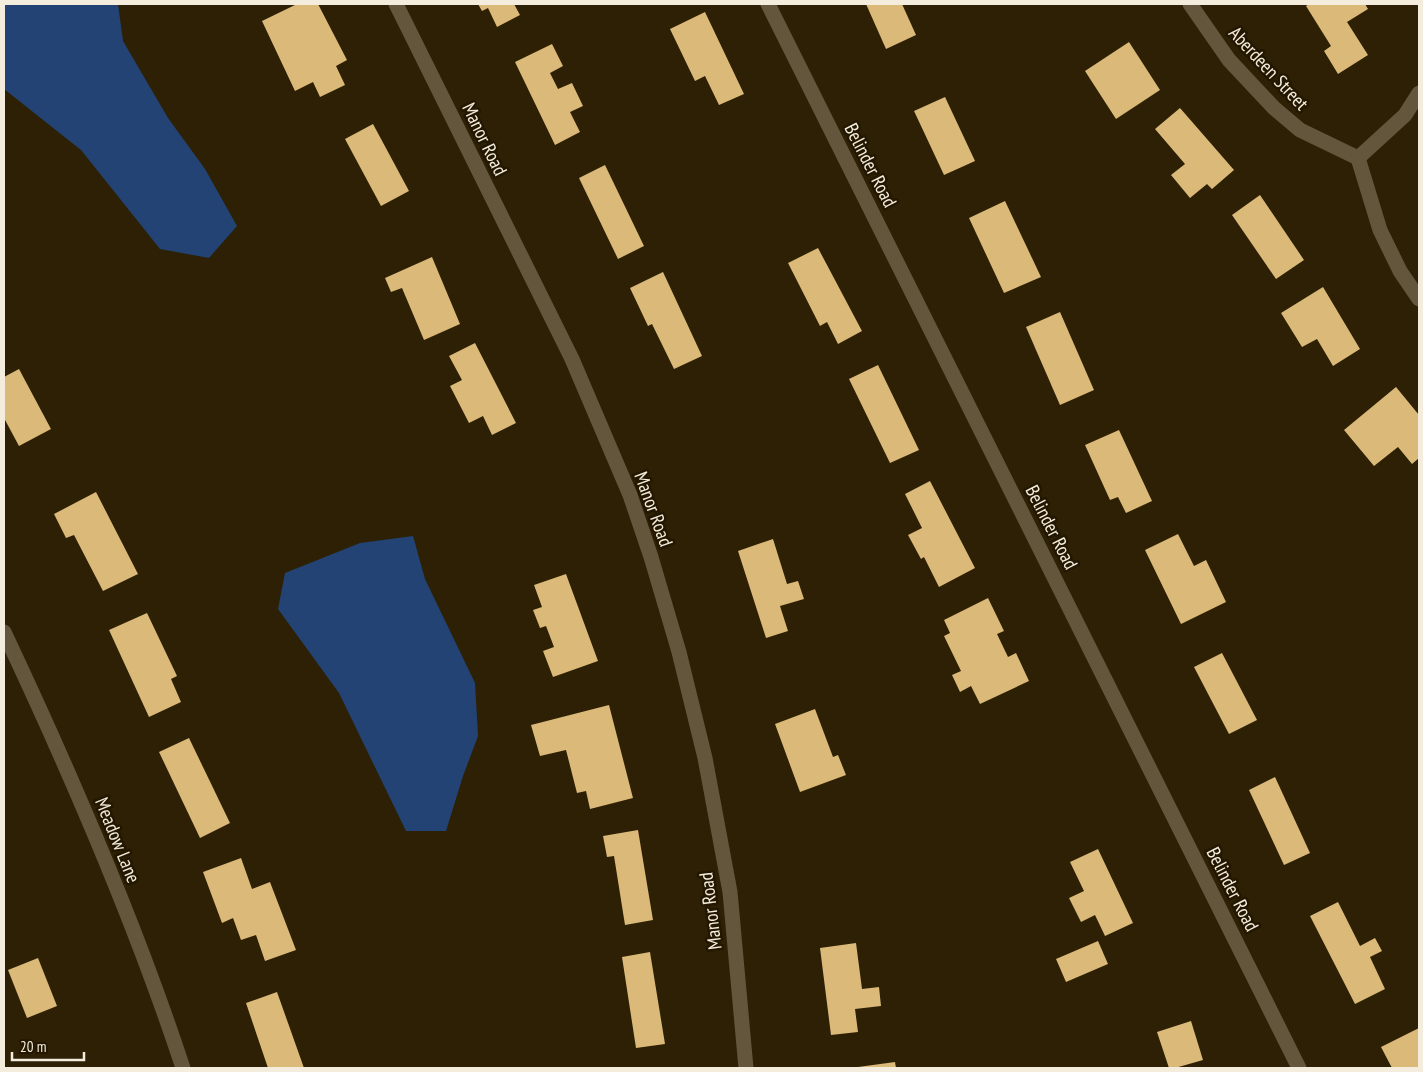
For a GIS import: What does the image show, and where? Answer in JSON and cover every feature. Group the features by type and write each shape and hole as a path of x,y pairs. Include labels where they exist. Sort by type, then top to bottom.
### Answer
{"street":[{"name":"Manor Road","path":"396,4 572,360 630,496 651,557 679,652 705,758 728,882 746,1068"},
{"name":"Belinder Road","path":"768,4 1299,1068"},
{"name":"Aberdeen Street","path":"1190,4 1229,60 1274,108 1300,130 1358,158"},
{"path":"1419,93 1405,115 1358,158 1380,230 1400,271 1419,299"},
{"name":"Meadow Lane","path":"4,632 55,742 102,852 183,1068"}],"water":[{"path":"4,4 118,4 123,41 168,118 205,169 237,226 209,258 160,249 81,150 4,89"},
{"path":"413,536 425,579 475,683 478,736 446,831 406,831 339,693 278,609 285,573 360,543"}],"building":[{"path":"297,4 318,4 347,60 336,66 345,85 320,97 313,82 295,91 262,21"},
{"path":"478,4 514,4 520,15 497,27 488,8 482,11"},
{"path":"866,4 902,4 916,35 886,49"},
{"path":"1309,4 1365,4 1368,9 1347,22 1368,55 1338,74 1324,51 1331,46 1306,6"},
{"path":"705,12 744,94 719,105 705,76 695,81 670,29"},
{"path":"1129,42 1160,90 1116,119 1085,71"},
{"path":"552,44 563,66 550,73 558,89 572,83 583,106 570,112 580,132 555,145 515,62"},
{"path":"945,97 975,161 944,175 914,111"},
{"path":"1180,108 1234,170 1212,189 1207,184 1190,198 1171,175 1185,164 1155,129"},
{"path":"373,124 409,191 381,206 345,139"},
{"path":"605,165 644,246 618,259 579,178"},
{"path":"1260,195 1304,260 1276,279 1232,215"},
{"path":"1005,201 1041,277 1004,293 969,218"},
{"path":"818,248 862,331 838,344 827,322 820,326 788,263"},
{"path":"432,257 460,324 424,340 402,288 391,292 385,278"},
{"path":"663,272 702,356 674,369 652,324 648,326 630,288"},
{"path":"1323,287 1360,349 1333,366 1317,339 1302,347 1281,313"},
{"path":"1060,312 1094,390 1060,405 1026,327"},
{"path":"475,343 516,423 492,435 483,416 469,423 450,386 462,380 449,356"},
{"path":"878,365 919,450 890,463 849,379"},
{"path":"19,369 51,429 19,446 4,418 4,377"},
{"path":"1396,387 1419,415 1419,458 1412,464 1398,447 1374,466 1344,430"},
{"path":"1119,430 1152,501 1126,513 1118,497 1110,500 1085,445"},
{"path":"930,481 975,568 939,587 924,557 921,559 908,535 922,528 905,494"},
{"path":"96,492 138,574 103,591 74,535 66,538 54,514"},
{"path":"1178,534 1194,566 1206,560 1226,602 1181,624 1145,550"},
{"path":"773,539 787,584 798,581 804,599 780,606 788,631 766,638 738,551"},
{"path":"566,574 598,661 553,677 543,651 554,647 546,626 540,628 533,610 542,607 534,585"},
{"path":"988,598 1004,631 997,634 1008,657 1016,653 1029,681 980,704 971,686 960,692 952,675 961,671 944,636 950,633 944,620"},
{"path":"147,613 177,676 171,679 181,702 149,717 109,630"},
{"path":"1222,653 1257,720 1229,734 1194,667"},
{"path":"609,705 633,798 590,809 586,791 577,793 566,750 540,756 531,725"},
{"path":"815,709 833,757 838,755 846,775 800,792 775,724"},
{"path":"189,738 230,823 200,838 159,752"},
{"path":"1275,777 1310,853 1284,865 1249,790"},
{"path":"638,830 653,920 625,925 614,856 607,857 603,836"},
{"path":"1098,849 1133,923 1105,936 1095,915 1081,922 1069,898 1084,891 1070,862"},
{"path":"241,858 252,889 270,882 296,950 265,961 256,935 241,940 233,918 222,923 203,872"},
{"path":"1338,902 1360,946 1375,938 1382,951 1370,957 1385,989 1355,1004 1310,916"},
{"path":"1098,941 1108,964 1066,982 1056,959"},
{"path":"856,943 862,989 879,987 881,1006 855,1009 858,1032 831,1035 820,948"},
{"path":"650,952 665,1044 636,1048 622,957"},
{"path":"38,958 57,1006 27,1018 8,970"},
{"path":"277,992 304,1068 268,1068 246,1003"},
{"path":"1191,1021 1203,1060 1169,1068 1157,1032"},
{"path":"1419,1028 1419,1068 1392,1068 1381,1047"},
{"path":"895,1062 896,1068 858,1068 858,1067"}]}
